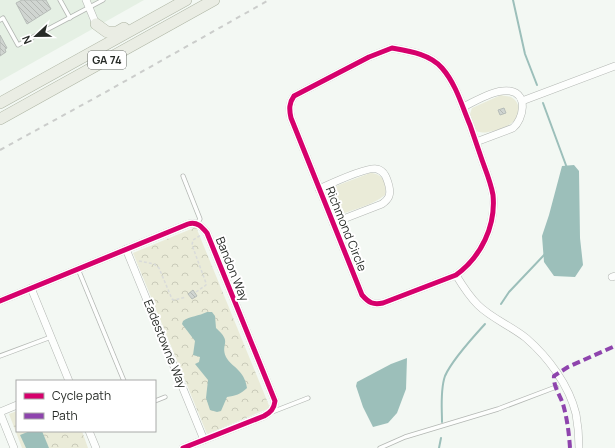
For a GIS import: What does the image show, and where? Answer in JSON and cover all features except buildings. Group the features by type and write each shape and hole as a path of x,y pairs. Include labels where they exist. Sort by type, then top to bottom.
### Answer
{"main road":[{"name":"GA 74","path":"0,103 185,0"},
{"path":"96,24 107,32 117,32 166,6 185,0"},
{"name":"GA 74","path":"0,119 214,0"},
{"path":"89,53 97,39 96,24"}],"street":[{"path":"86,0 96,24"},
{"name":"Richmond Circle","path":"392,48 409,51 427,57 441,67 455,87 476,142 493,196 492,219 487,234 476,255 466,268 456,275 384,303 376,305 368,302 362,295 291,118 289,109 290,101 294,96 369,57 392,48"},
{"path":"522,101 615,66"},
{"path":"463,107 493,94 511,91 517,94 522,101 523,108 517,125 476,142"},
{"path":"319,189 367,170 376,169 384,172 388,181 391,192 388,199 382,204 333,223"},
{"path":"0,301 188,224 197,224"},
{"name":"Bandon Way","path":"197,224 205,230 275,401 274,407 270,413"},
{"name":"Eadestowne Way","path":"126,249 204,440"},
{"path":"456,275 478,305 526,338 546,357 569,395 576,414 579,448"},
{"path":"31,288 69,380"},
{"path":"14,448 0,412 16,405"},
{"path":"183,448 255,421 270,413"},
{"path":"89,432 96,448"}],"lane":[{"path":"60,0 70,18"},
{"path":"0,20 3,18 18,45 102,0"},
{"path":"183,176 200,220 197,224"},
{"path":"78,269 124,380"},
{"path":"0,356 51,337"},
{"path":"380,448 405,437 498,409 556,386"},
{"path":"156,401 165,397"},
{"path":"270,413 308,398"}],"path":[{"path":"196,292 206,284 192,245 193,240 201,235 205,230"},
{"path":"131,262 138,261 154,264 159,268 172,299 174,300 186,297"}],"shaded area":[{"path":"0,0 144,0 0,81"}],"green space":[{"path":"501,95 514,99 519,108 517,118 507,126 490,132 477,131 473,125 470,114 472,108"},
{"path":"370,173 374,173 381,177 386,186 385,195 369,204 340,215 335,212 327,193 331,188"},
{"path":"196,227 270,408 207,434 133,253"},
{"path":"16,411 16,432 82,432 88,448 22,448 9,414"}],"water":[{"path":"574,165 579,171 580,238 583,265 575,277 554,276 544,262 542,236 562,166"},
{"path":"207,312 212,312 215,316 216,328 225,340 224,349 226,357 242,375 247,388 238,394 227,397 221,411 217,412 210,410 206,398 208,380 195,364 199,362 200,357 193,355 195,341 182,324 186,319"},
{"path":"407,358 406,389 397,413 388,423 373,427 363,407 356,386 357,382 391,364"},
{"path":"28,432 42,432 49,448 26,448 20,435"}],"waterway":[{"path":"513,0 525,54 537,85"},
{"path":"543,103 567,168"},
{"path":"501,304 509,292 545,254"},
{"path":"442,422 442,393 445,376 457,357 485,324"},
{"path":"439,448 441,438"}],"railway":[{"path":"0,150 269,0"}],"marked path":[{"path":"570,448 566,415 556,387 554,376 568,367 615,346"}],"cycle path":[{"path":"392,48 412,52 432,59 447,74 458,95 470,125 491,186 493,207 492,218 485,240 473,259 465,268 456,275 383,303 376,304 369,302 362,295 291,118 290,106 294,96 369,57 392,48"},
{"path":"0,301 188,224 194,223 201,227 207,233 275,401 272,410 264,416 183,448"}]}
